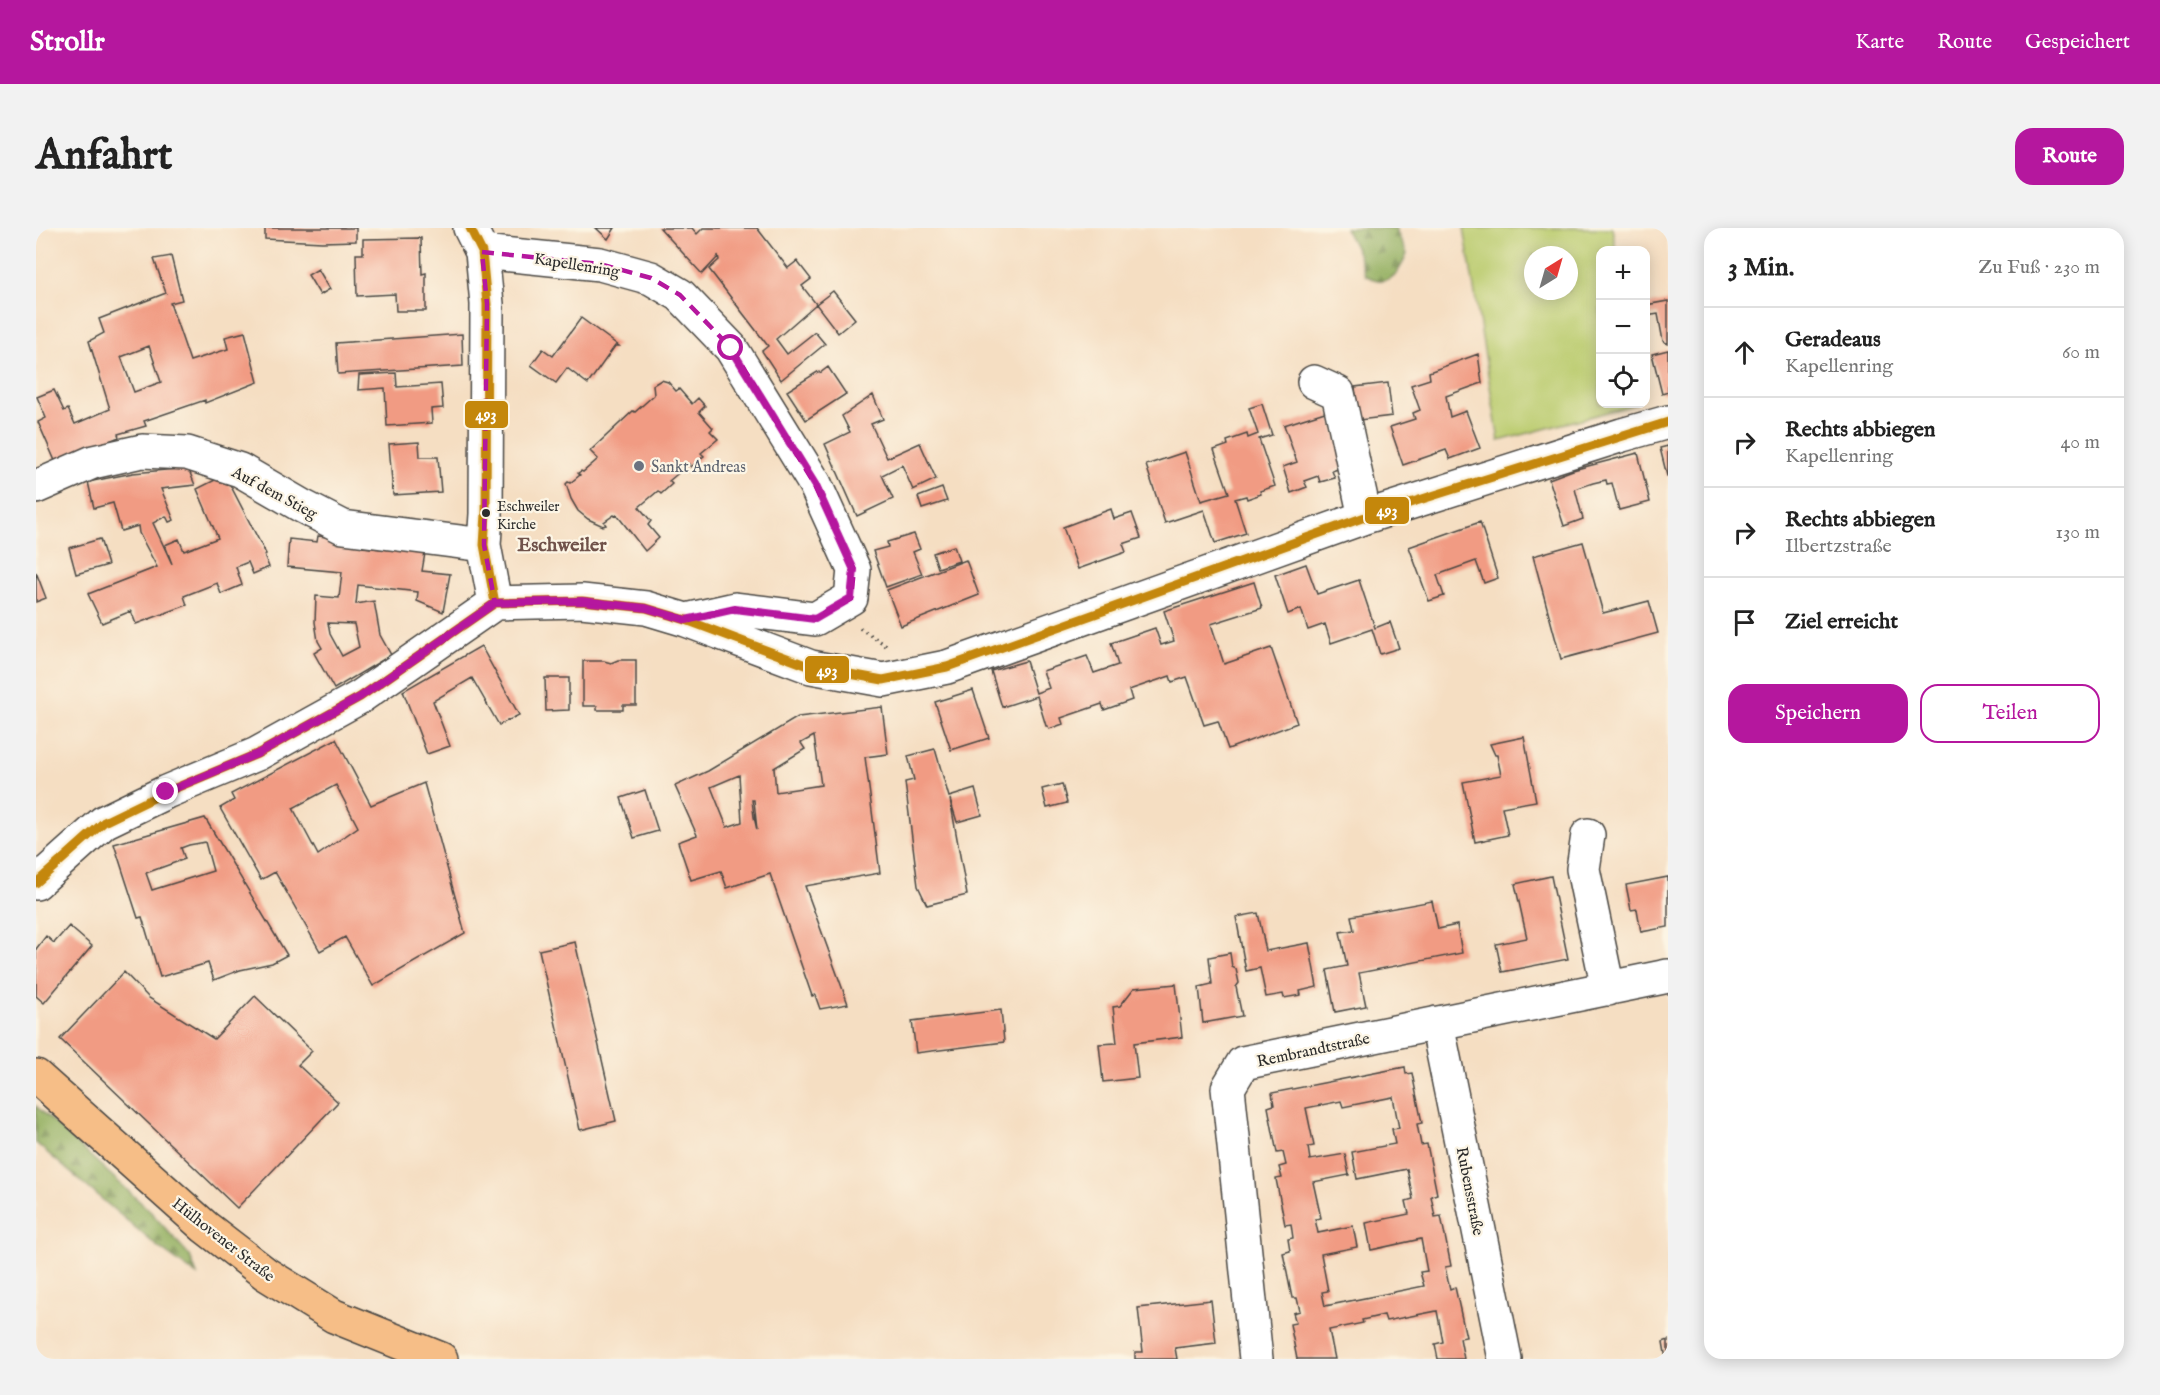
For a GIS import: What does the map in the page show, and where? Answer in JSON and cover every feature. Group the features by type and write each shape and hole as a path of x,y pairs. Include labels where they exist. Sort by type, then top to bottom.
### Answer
{"main road":[{"name":"Hülhovener Straße","path":"36,1076 205,1227 266,1274 334,1316 441,1359"}],"street":[{"name":"Kapellenring","path":"495,603 483,545 486,514 487,304 476,240 600,264 651,278 680,295 731,348 815,484 854,570 851,598 815,619 735,609 686,620"},
{"path":"1314,382 1338,393 1365,518"},
{"path":"36,883 104,822 166,792 257,754 360,697 495,603 582,601 646,608 686,620 811,667 883,680 947,667 1365,518 1622,435 1668,423"},
{"name":"Auf dem Stieg","path":"36,487 93,462 122,455 142,451 187,453 240,470 343,527 483,545"},
{"path":"1588,835 1583,869 1608,989"},
{"name":"Rembrandtstraße","path":"1256,1359 1228,1088 1242,1063 1668,976"},
{"name":"Rubensstraße","path":"1437,1023 1505,1359"}],"path":[{"path":"832,609 889,648"}],"highlighted area":[{"path":"482,252 600,264 651,278 680,295 731,348 815,484 854,570 851,598 815,619 735,609 686,620 646,608 582,601 495,603 484,545 487,304"}],"green space":[{"path":"1345,228 1395,228 1407,254 1396,274 1386,280 1373,279 1365,275 1358,253"},
{"path":"1464,228 1612,228 1615,246 1596,246 1596,408 1622,408 1499,441"},
{"path":"36,1106 149,1210 190,1256 197,1275 158,1247 36,1143"}],"building":[{"path":"265,228 356,228 356,241 265,239"},
{"path":"596,228 615,228 608,239"},
{"path":"660,228 692,228 697,234 703,228 757,228 788,268 797,261 811,279 802,286 816,304 776,339 787,354 815,332 825,344 781,380 762,351 768,346 709,269 719,260 718,255 702,274"},
{"path":"421,238 422,274 426,273 426,311 396,311 395,294 357,296 356,254 363,254 363,239"},
{"path":"171,256 182,300 170,303 190,361 228,349 225,337 245,332 258,382 205,403 205,400 144,421 146,426 118,434 119,437 56,463 38,422 46,418 37,397 54,390 64,411 68,409 75,424 110,409 89,341 104,333 99,319 166,293 154,259","holes":["149,346 161,382 134,392 121,357"]},
{"path":"318,269 330,289 320,295 308,275"},
{"path":"833,291 855,319 838,333 816,304"},
{"path":"1668,301 1668,344 1663,341 1658,314 1650,315 1650,304"},
{"path":"581,318 619,346 615,346 588,384 567,368 556,383 531,365 543,349 553,356"},
{"path":"462,334 463,366 338,374 336,343"},
{"path":"1668,350 1668,392 1662,394 1652,354"},
{"path":"1478,354 1482,383 1446,396 1450,417 1466,411 1480,448 1450,459 1446,450 1403,465 1390,427 1415,419 1413,413 1420,410 1411,385 1430,379 1429,372"},
{"path":"828,367 846,394 806,420 787,391"},
{"path":"396,373 397,387 441,384 443,408 431,409 432,423 387,426 385,388 358,390 359,375"},
{"name":"Sankt Andreas","path":"661,380 668,382 676,391 679,389 692,404 698,398 705,406 699,412 713,428 710,431 718,439 701,453 704,456 691,467 689,464 669,481 672,484 661,494 658,491 639,507 651,521 648,525 659,538 645,551 617,515 604,522 606,525 603,526 578,511 566,484 598,459 590,451 654,395 653,385"},
{"path":"1388,383 1392,416 1359,420 1355,387"},
{"path":"873,395 883,419 871,424 887,458 920,443 936,479 913,490 902,465 882,475 893,499 857,516 825,444 850,432 842,416"},
{"path":"1262,404 1272,435 1259,439 1275,486 1247,499 1246,496 1235,499 1246,533 1215,543 1204,510 1165,523 1146,465 1185,452 1201,501 1229,493 1214,450 1228,445 1227,441 1247,434 1248,438 1258,434 1249,408"},
{"path":"1328,411 1347,466 1332,471 1335,478 1320,482 1318,476 1304,481 1307,487 1291,493 1283,467 1297,462 1284,425"},
{"path":"419,442 420,457 438,457 441,492 393,495 389,444"},
{"path":"1668,446 1668,476 1667,476 1660,448"},
{"path":"1638,453 1650,502 1619,510 1612,483 1607,484 1606,480 1593,483 1575,489 1583,519 1564,526 1549,479 1573,470"},
{"path":"188,468 195,485 161,489 174,520 169,522 166,516 153,523 172,564 165,545 179,539 184,551 218,538 197,489 225,475 266,554 264,555 269,567 253,574 248,562 236,567 242,585 221,594 217,583 184,596 187,605 136,624 131,611 102,623 88,594 157,567 139,533 138,526 121,531 113,503 94,508 88,482 133,473"},
{"path":"942,488 947,501 922,509 918,497"},
{"path":"1111,509 1114,519 1132,513 1141,538 1123,544 1126,552 1078,569 1063,527"},
{"path":"1480,522 1498,578 1484,583 1476,561 1437,575 1444,596 1429,601 1409,547"},
{"path":"914,534 920,549 913,552 922,574 886,587 873,551 888,547 887,542"},
{"path":"318,536 362,541 362,547 425,553 422,571 450,574 443,612 417,601 418,592 358,585 356,604 374,601 380,635 391,655 334,689 314,653 322,648 318,641 315,622 316,596 339,598 342,572 287,567 289,539 317,542","holes":["328,623 354,624 359,647 342,656 330,634"]},
{"path":"100,539 108,565 76,574 69,548"},
{"path":"1583,542 1603,613 1649,601 1658,633 1561,659 1533,556"},
{"path":"954,546 959,561 938,568 933,553"},
{"path":"966,560 979,595 901,626 887,590"},
{"path":"1306,564 1317,594 1359,580 1375,628 1390,622 1399,648 1380,654 1372,629 1331,643 1325,624 1308,630 1301,609 1288,614 1275,575"},
{"path":"36,572 46,598 36,602"},
{"path":"1254,582 1262,608 1211,624 1224,664 1271,648 1297,723 1228,749 1218,721 1204,725 1187,677 1172,682 1170,676 1129,690 1132,700 1104,710 1102,704 1061,718 1063,724 1049,729 1037,696 1002,707 991,671 1026,661 1036,693 1049,688 1043,671 1087,656 1094,673 1118,665 1111,643 1155,628 1161,645 1174,641 1164,611"},
{"path":"481,646 519,715 499,725 472,678 433,701 450,746 427,754 403,691"},
{"path":"618,660 636,660 636,705 623,705 623,710 597,710 597,706 583,706 583,661 611,663"},
{"path":"545,678 569,678 569,710 546,711"},
{"path":"973,690 989,738 951,750 935,702"},
{"path":"882,707 888,754 865,757 880,873 805,886 848,1004 820,1009 815,995 812,996 770,874 727,888 721,871 691,880 678,842 697,835 675,786 708,771 798,717","holes":["814,736 821,785 776,792 774,768 805,749 801,743","739,775 742,822 727,827 711,787","752,800 754,800 757,830"]},
{"path":"1524,737 1536,801 1502,807 1508,835 1475,842 1463,782 1501,775 1497,755 1490,744"},
{"path":"336,739 371,805 424,783 465,933 373,986 345,937 320,951 275,872 261,880 220,808 234,800 231,794","holes":["336,785 358,827 318,855 293,808"]},
{"path":"935,749 949,797 975,789 982,815 957,822 950,799 967,895 927,905 918,886 905,782 914,780 908,756"},
{"path":"1062,784 1067,803 1047,808 1042,789"},
{"path":"645,790 658,831 634,838 621,798"},
{"path":"205,818 287,955 272,963 240,970 214,980 208,963 160,977 142,917 138,918 114,844","holes":["205,842 213,871 152,890 146,873 185,859 181,848"]},
{"path":"1551,876 1568,959 1502,972 1496,944 1527,938 1515,884"},
{"path":"1668,877 1668,927 1641,932 1637,909 1631,910 1626,885"},
{"path":"1432,901 1438,929 1457,925 1462,953 1359,973 1366,1006 1335,1012 1327,970 1347,966 1340,932 1354,930 1351,916"},
{"path":"1258,913 1266,951 1309,943 1317,987 1300,991 1301,995 1284,998 1283,994 1266,997 1260,968 1246,971 1236,917"},
{"path":"69,926 92,946 44,1003 36,996 36,949 46,936 54,943"},
{"path":"575,942 616,1121 580,1130 539,950"},
{"path":"1230,953 1232,967 1236,969 1239,983 1236,987 1242,1016 1203,1023 1199,987 1212,984 1209,957"},
{"path":"124,972 149,998 214,1039 255,996 312,1051 298,1065 338,1102 237,1208 60,1039"},
{"path":"1176,984 1182,1037 1134,1043 1138,1078 1103,1082 1099,1044 1117,1043 1113,1007 1120,1006 1134,988"},
{"path":"1001,1010 1004,1042 916,1053 912,1021"},
{"path":"1405,1067 1406,1074 1412,1073 1422,1123 1417,1124 1421,1145 1427,1144 1437,1194 1431,1196 1435,1217 1441,1216 1451,1266 1445,1267 1450,1289 1455,1287 1466,1337 1460,1338 1464,1359 1438,1359 1435,1344 1443,1342 1437,1311 1386,1321 1384,1315 1362,1320 1363,1323 1329,1330 1335,1359 1297,1359 1290,1324 1296,1323 1293,1313 1300,1311 1297,1298 1292,1298 1283,1253 1290,1251 1288,1239 1293,1238 1291,1224 1285,1225 1276,1179 1282,1178 1279,1167 1286,1165 1283,1152 1277,1153 1268,1107 1274,1105 1272,1093","holes":["1393,1097 1399,1128 1392,1129 1395,1144 1352,1152 1357,1179 1407,1169 1413,1199 1406,1201 1409,1214 1366,1223 1371,1250 1421,1239 1427,1271 1420,1272 1424,1286 1325,1306 1322,1292 1328,1291 1321,1254 1357,1247 1353,1226 1318,1233 1315,1219 1321,1218 1313,1182 1349,1175 1345,1154 1310,1160 1308,1147 1314,1146 1306,1108 1341,1101 1343,1107"]},
{"path":"1211,1300 1216,1343 1175,1348 1177,1359 1135,1359 1135,1352 1143,1352 1138,1308"},
{"path":"1668,1340 1668,1359 1666,1359 1663,1342"}],"transit line":[{"name":"493","path":"470,228 482,252 487,304 484,545 495,603"},
{"name":"493","path":"36,883 104,822 166,792 257,754 360,697 495,603 582,601 646,608 686,620 811,667 883,680 947,667 1365,517 1668,422"}],"place":[{"name":"Sankt Andreas","path":"639,466"},
{"name":"Eschweiler Kirche","path":"486,513"}],"district":[{"name":"Eschweiler","path":"562,544"}],"route":[{"path":"166,792 257,754 360,697 495,603 582,601 646,608 686,620 735,609 815,619 851,598 854,570 815,484 731,348"}]}
